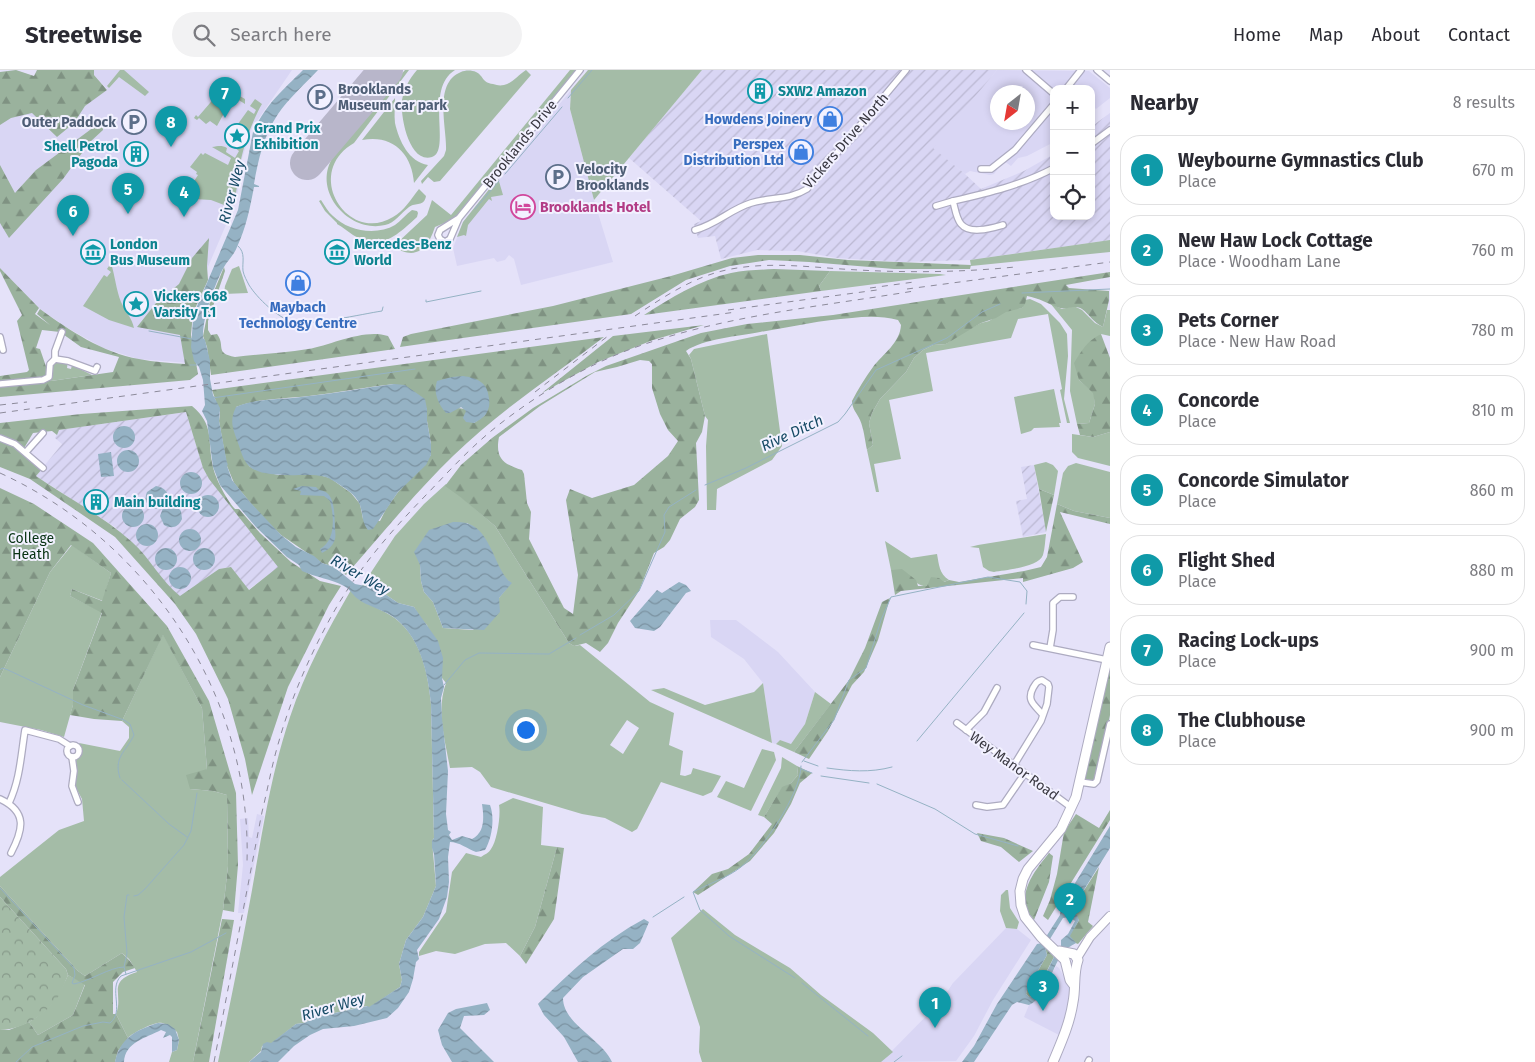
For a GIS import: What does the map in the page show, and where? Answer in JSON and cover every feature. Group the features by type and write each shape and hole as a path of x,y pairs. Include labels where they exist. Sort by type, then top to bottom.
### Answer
{"main road":[{"path":"1069,958 1055,950 1030,924 1022,910 1020,899 1021,885 1028,869 1061,829 1072,808 1080,782 1110,647"},
{"path":"1069,958 1084,945 1110,916"},
{"path":"1053,1062 1072,1011 1074,999 1069,958"}],"street":[{"name":"Brooklands Drive","path":"452,234 459,218 580,70"},
{"name":"Vickers Drive North","path":"695,230 719,221 741,206 753,202 792,196 807,189 906,70"},
{"path":"1026,70 1050,91"},
{"path":"1069,85 1081,70"},
{"path":"1097,70 1110,81"},
{"path":"981,169 991,169 1016,150 1050,109"},
{"path":"1095,141 1110,130"},
{"path":"936,206 996,192 1050,170"},
{"path":"953,201 961,226 979,230 1003,225"},
{"name":"Brooklands Drive","path":"444,228 459,218"},
{"path":"444,228 450,230 452,234 447,241 440,239 439,232 444,228"},
{"path":"55,359 54,351 62,332"},
{"path":"0,337 3,350"},
{"path":"55,359 68,361 95,371 97,367"},
{"path":"0,384 46,380 50,376 50,364 55,359"},
{"path":"26,452 43,433"},
{"path":"0,438 9,441 26,452 43,468"},
{"path":"1050,648 1053,630 1052,603 1060,597 1073,597"},
{"path":"1033,645 1107,660"},
{"path":"1014,765 1043,716 1049,687 1042,680 1035,683 1030,699 1043,716"},
{"path":"966,730 984,712 989,696 997,688"},
{"name":"Wey Manor Road","path":"957,724 1072,808"},
{"path":"1080,782 1094,784 1097,781 1110,724"},
{"path":"9,803 18,781 21,747 25,730 59,740 70,746 76,746 79,751 77,755 72,757 74,771 72,786 78,802"},
{"path":"976,805 987,807 1003,805 1025,773"},
{"path":"0,799 9,803 17,812 21,823 20,833 11,853"}],"shaded area":[{"path":"94,70 292,70 251,130 241,162 237,199 190,309 188,363 138,359 103,348 66,327 40,309 0,268 0,83 107,89 94,75"},
{"path":"702,70 997,70 933,148 981,189 1024,171 1050,156 1050,220 1095,220 1095,124 1110,113 1110,240 970,260 903,262 837,258 797,251 757,250 721,259 715,236 698,238 694,224 701,221 629,158"},
{"path":"997,70 1089,71 1110,88 1110,98 1096,109 1095,85 1050,85 1050,144 1027,156 1018,158 1011,166 1004,161 994,174 970,171 965,174 932,148"},
{"path":"571,90 570,109 594,200 613,262 521,285 514,259 509,255 505,260 497,262 494,258 457,266 453,248 463,222"},
{"path":"186,412 203,468 209,478 279,567 248,590 231,567 219,569 181,597 172,590 115,527 36,476 62,444 55,438 59,430"},
{"path":"1034,465 1046,532 1023,537 1016,501 1027,499 1021,467"},
{"path":"710,620 736,620 778,652 815,692 805,724 791,745 780,740 776,744 772,743 763,683 744,659 711,637"},
{"path":"257,814 264,816 244,913 238,913 243,865 240,819 248,818 249,837 252,838"},
{"path":"1006,928 1017,929 1031,940 993,1000 974,1036 956,1061 881,1062 941,1001 953,983"},
{"path":"1056,966 1070,988 1068,1006 1059,1035 1024,1017 1029,1005 1037,999"}],"green space":[{"path":"16,70 34,76 37,70 94,70 94,75 107,90 85,106 74,123 57,137 32,113 11,118 0,125 0,72"},
{"path":"120,70 124,70 149,92 145,96 119,77 109,88 107,86"},
{"path":"405,70 409,70 354,143 339,156 332,171 332,187 337,202 347,214 361,221 376,223 401,212 419,189 426,196 422,203 409,207 389,224 373,226 361,224 340,210 333,200 328,189 329,165 343,142"},
{"path":"417,70 455,70 446,79 441,91 439,104 440,144 437,152 432,157 424,157 417,153 408,137 403,117 402,100 404,92"},
{"path":"526,70 531,75 440,181 434,182 428,177 422,184 421,181 444,156 446,150 443,107 447,86 452,78 463,71 473,71 487,82 502,85 510,83"},
{"path":"570,70 577,70 454,219 435,227 432,236 421,250 409,253 395,248 396,244 427,215 432,200 451,215"},
{"path":"588,70 702,70 594,200 570,109 571,90"},
{"path":"219,84 245,99 245,104 237,99 232,106 229,104 217,126 210,121 206,124 199,118 197,120 194,118 196,115 198,117 222,89"},
{"path":"395,98 395,123 399,137 406,150 415,160 428,165 414,183 409,163 405,155 398,148 382,140 362,140"},
{"path":"255,99 262,104 240,162 236,194 232,208 211,200 194,199 193,192 189,189 198,175 190,167 201,153 203,155 205,153 228,165 231,158 212,147 225,147 227,148 226,152 235,158 239,151 235,148 248,129 240,125 237,130 235,128 248,110 254,114 256,110 250,106"},
{"path":"102,121 103,130 90,142 63,179 9,238 0,223 0,165 15,193 36,170"},
{"path":"498,178 503,195 491,197 492,201 489,199 468,225 466,236 457,237 463,222"},
{"path":"321,200 330,213 339,221 362,230 371,231 387,228 395,225 412,210 418,213 417,217 395,235 388,239 372,242 353,235 337,224 325,211 319,201"},
{"path":"209,238 208,280 193,313 191,335 198,374 190,380 0,397 0,376 27,372 29,370 17,321 22,315 0,268 39,308 35,314 50,325 37,314 40,309 87,340 112,352 145,360 185,364 180,335 137,327 156,303 179,284 192,258","holes":["42,330 60,332 81,347 119,357 113,372 51,381 40,349 36,348"]},
{"path":"1110,240 1110,252 971,266 970,260"},
{"path":"758,255 800,255 848,260 971,265 970,269 894,269 769,260 730,266 686,280 631,314 400,347 403,337 411,334 553,306 671,276 732,258"},
{"path":"111,263 121,302 134,328 109,320 83,306 104,275 107,277 111,272 107,269"},
{"path":"239,266 248,293 224,294 232,269"},
{"path":"224,267 225,271 208,321 208,330 211,335 217,334 222,351 229,355 235,357 299,350 369,334 388,336 395,349 211,375 207,347 203,336 210,301"},
{"path":"774,269 830,271 819,286 821,291 644,315 675,296 719,276 736,272"},
{"path":"830,271 946,275 821,291 819,286"},
{"path":"1110,272 1110,277 1066,285 1069,288 1109,291 1103,327 1082,309 1074,307 1060,308 1027,296 1022,308 1006,312 981,323 946,344 933,345 923,350 914,358 906,372 880,399 872,413 869,423 873,445 867,450 861,424 852,401 873,367 898,337 901,325 898,320 869,317 817,322 711,341 686,351 691,359 705,416 702,432 696,443 699,500 695,507 680,519 670,540 664,547 654,553 639,591 618,623 608,643 600,652 586,643 574,646 569,643 495,526 445,486 461,465 492,438 533,408 588,375 606,366 701,333 747,324 833,315","holes":["640,360 649,361 652,364 652,388 660,414 668,430 678,441 668,456 634,485 592,498 570,489 566,500 578,575 573,614 564,608 529,539 531,512 527,503 524,474 522,470 502,459 498,450 499,437 540,406 595,372"]},
{"path":"1030,299 1041,304 1060,323 1067,334 1068,356 1064,399 1070,423 1067,423 1060,390 1062,389 1048,314 1018,319 1011,338 926,353 933,391 889,400 901,459 874,464 879,492 876,492 867,450 873,445 869,423 880,399 906,372 914,358 923,350 933,345 946,344 960,334 989,321 1006,310 1022,308 1025,300"},
{"path":"1050,303 1062,309 1074,306 1103,327 1107,310 1110,310 1110,336 1101,334 1079,380 1094,393 1095,404 1089,423 1077,424 1070,391 1072,330"},
{"path":"704,325 653,340 598,362 542,393 613,336"},
{"path":"767,334 782,446 772,460 717,489 716,510 707,510 706,446 708,420 705,416 689,355 694,349"},
{"path":"1101,334 1110,358 1110,432 1093,437 1080,435 1077,424 1089,423 1095,404 1093,393 1079,380 1074,363 1088,343"},
{"path":"604,337 508,409 453,456 398,514 346,575 334,567 322,563 281,535 263,518 234,483 227,466 219,421 220,413 212,390","holes":["394,384 427,409 431,455 398,492 380,521 363,519 360,504 351,493 330,478 319,475 278,475 249,466 236,407 262,400 320,395","489,398 485,415 474,423 465,409 458,408"]},
{"path":"55,359 68,361 67,368 71,369 72,365 92,375 51,381 50,364"},
{"path":"1054,389 1061,423 1059,423 1060,427 1034,428 1021,434 1014,397"},
{"path":"192,406 204,420 207,427 214,472 235,509 239,509 260,533 291,562 320,581 341,586 329,605 288,687 252,795 245,759 228,699 196,634 175,604 115,537 30,479 0,467 0,423 81,414","holes":["186,412 203,468 209,479 278,567 249,590 231,567 219,569 180,596 132,542 97,515 36,476 43,468 23,450 33,433 52,431 57,435 59,430"]},
{"path":"1110,432 1110,466 1078,458 1072,452 1072,434 1093,437"},
{"path":"1046,462 1053,465 1058,471 1054,495 1039,489 1034,465"},
{"path":"1076,463 1110,472 1110,518 1074,511 1057,504 1063,473 1068,466"},
{"path":"446,484 495,526 569,643 574,646 580,645 650,702 674,713 669,745 683,751 680,775 691,774 693,768 721,776 712,792 703,796 661,782 637,829 632,832 605,818 582,814 491,787 480,772 472,767 450,768 442,715 443,693 446,683 442,678 427,625 420,618 414,607 398,603 376,588 362,586 395,536 424,504","holes":["467,523 482,536 500,570 511,583 473,630 443,628 433,602 424,592 420,565","627,720 639,728 623,754 610,745"]},
{"name":"College Heath","path":"0,488 34,504 93,543 167,626 209,701 236,793 238,865 234,912 223,910 228,866 227,795 213,791 190,789 186,775 207,769 202,708 163,635 122,721 70,715 73,705 73,690 102,613 70,596 72,589 102,601 111,573 71,545 50,572 0,677"},
{"path":"1039,489 1054,495 1046,532"},
{"path":"1057,504 1074,511 1110,518 1110,524 1060,512 1083,562 1073,568 1023,582 1023,578 901,591 895,595 891,570 902,569 916,580 918,586 927,586 931,577 939,578 944,582 949,580 959,582 1041,567 1047,557"},
{"path":"1046,534 1044,552 1040,559 1029,565 1014,569 989,571 983,567 979,548 970,547 978,545"},
{"path":"885,541 911,558 937,554 941,572 949,580 923,586 902,570 891,570"},
{"path":"72,545 111,573 103,601 72,589 70,596 102,612 73,690 73,705 64,737 41,730 0,722 0,677 50,572"},
{"path":"351,590 364,601 390,615 409,632 421,654 425,667 431,704 434,838 432,841 436,886 423,917 406,940 399,964 402,980 400,987 369,1008 367,1006 316,1017 304,1023 296,1024 271,1044 262,1046 261,1051 249,1062 218,1062 244,935 270,791 282,742 296,700 310,668 325,636"},
{"path":"890,598 878,640 864,672 852,685 828,731 809,759 794,752 849,680 865,648 882,602"},
{"path":"163,634 202,708 207,769 190,789 213,791 227,795 228,866 223,910 193,1062 169,1062 172,1052 177,1050 179,1040 177,1032 164,1024 159,1023 150,1026 134,1033 128,1038 116,1014 119,984 128,976 137,972 129,959 122,953 85,976 78,971 0,886 0,877 59,830 84,821 82,799 74,784 77,772 76,761 81,749 79,743 120,751 129,738 129,727 122,721"},
{"path":"1110,647 1110,715 1098,775 1095,782 1081,780"},
{"path":"763,683 772,743 651,690 664,688 705,705 754,692"},
{"path":"815,692 831,704 794,752 776,744 780,740 791,744 805,724"},
{"path":"762,749 774,752 776,760 751,811 717,797 726,781 744,788"},
{"path":"782,757 797,766 798,775 791,783 782,788 764,817 758,815 781,768"},
{"path":"797,766 812,773 800,783 791,804 774,833 750,861 698,895 693,892 712,874 728,869 749,854 772,824 764,817 782,787 791,783 798,775"},
{"path":"513,798 543,807 541,845 557,847 535,927 520,956 506,943 485,944 455,954 436,951 419,956 419,952 446,912 452,872 466,853 481,857 490,850 498,828 499,805"},
{"path":"1110,810 1110,820 1048,920 1043,916 1050,900 1057,874 1064,832 1076,814 1099,828"},
{"path":"977,833 1004,838 1033,851 1019,862 1001,847 981,841"},
{"path":"557,847 564,848 554,919 526,964 520,956 535,927"},
{"path":"1049,853 1053,856 1049,882 1034,920 1027,910 1025,894 1030,879"},
{"path":"1099,867 1088,922 1093,926 1078,944 1073,942 1069,936 1079,920 1072,909"},
{"path":"0,886 78,971 85,976 122,953 135,968 123,972 113,982 113,1014 116,1014 128,1038 118,1051 115,1062 0,1062 0,1030 9,1030 29,1022 38,1035 73,1015 85,985 68,975 66,969 0,897"},
{"path":"1008,890 1010,908 1019,922 1017,929 1006,928 1000,911 1001,895"},
{"path":"0,897 66,969 68,975 58,997 47,1010 24,1024 0,1030"},
{"path":"703,909 735,935 790,968 821,995 873,1033 893,1052 881,1062 702,1062 699,1052 700,1027 671,938"},
{"path":"222,919 234,920 209,1062 193,1062"},
{"path":"1045,947 1054,957 1034,996 1029,997 1026,994 1027,990 1047,955"},
{"path":"68,975 85,984 73,1015 38,1035 29,1022 49,1007 61,991"}],"water":[{"path":"303,70 318,70 282,108 265,139 254,184 259,187 254,187 243,233 236,250 224,267 217,282 203,330 203,338 210,361 210,379 213,395 220,408 219,421 227,466 232,480 249,501 281,535 296,547 314,556 322,563 334,567 355,584 376,588 398,603 414,607 438,641 443,658 442,678 444,687 441,698 448,771 446,814 448,830 451,832 449,835 452,840 462,836 472,839 476,836 483,824 482,804 490,805 492,822 491,834 485,850 476,852 460,844 450,842 447,897 439,919 417,950 419,959 416,962 409,992 398,1008 387,1018 354,1026 323,1029 294,1046 278,1062 249,1062 261,1052 263,1044 271,1043 296,1024 304,1023 316,1017 369,1007 400,987 402,980 399,964 406,940 423,917 436,886 432,848 434,838 431,704 425,668 416,644 402,624 392,616 356,598 344,586 302,571 299,565 287,557 256,527 220,485 213,467 207,421 202,411 205,405 203,380 199,367 194,361 191,347 195,311 238,210 253,132 269,105"},
{"path":"463,376 481,382 488,393 489,405 487,412 474,423 466,422 463,418 466,411 461,407 446,413 436,394 437,381"},
{"path":"394,384 405,385 425,399 431,455 426,465 398,492 373,529 368,530 366,527 360,505 355,497 332,480 316,475 277,475 262,472 250,467 244,459 232,425 236,407 260,401 313,396"},
{"path":"124,426 132,429 135,437 132,445 124,448 116,445 113,437 116,429"},
{"path":"128,450 136,453 139,461 136,469 128,472 120,469 117,461 120,453"},
{"path":"111,452 114,476 101,477 98,454"},
{"path":"191,472 201,479 202,483 195,493 191,494 181,487 180,483 187,473"},
{"path":"156,486 167,493 168,499 165,506 175,505 181,511 182,519 176,526 169,527 164,525 160,516 163,508 153,509 147,504 147,492"},
{"path":"302,486 316,487 319,490 325,491 329,494 333,504 335,538 332,546 322,553 320,549 329,540 332,528 330,501 324,496 300,495 301,491 293,489"},
{"path":"208,495 216,498 219,506 216,514 208,517 200,514 197,506 200,498"},
{"path":"129,505 137,505 144,512 144,520 137,527 129,527 122,520 122,512"},
{"path":"453,522 467,523 480,531 500,568 512,583 499,598 500,612 484,630 443,628 433,602 424,592 420,565 414,552 429,530"},
{"path":"143,524 151,524 158,531 158,539 151,546 143,546 136,539 136,531"},
{"path":"190,529 198,532 201,540 198,548 190,551 182,548 179,540 182,532"},
{"path":"162,548 170,548 177,555 177,563 170,570 162,570 155,563 155,555"},
{"path":"200,548 208,548 215,555 215,563 208,570 200,570 193,563 193,555"},
{"path":"176,567 184,567 191,574 191,582 184,589 176,589 169,582 169,574"},
{"path":"679,582 686,585 691,591 686,593 660,627 654,631 635,628 630,621 657,590 662,593"},
{"path":"1110,826 1110,848 1072,909 1079,920 1070,936 1076,943 1061,956 1042,994 1029,1005 1017,1002 1012,1005 974,1062 962,1062 974,1046 997,1004 1037,944 1042,943 1060,915 1061,906","holes":["1069,917 1075,921 1068,934 1061,940 1061,948 1054,957 1035,996 1029,997 1026,994 1027,990 1047,955 1045,947 1063,918"]},
{"path":"644,919 649,922 640,943 633,949 623,949 583,977 563,998 569,1016 600,1046 612,1062 578,1062 564,1037 544,1015 538,1004 588,957"},
{"path":"487,1003 490,1010 484,1015 464,1016 460,1028 494,1062 452,1062 442,1045 438,1030 448,1013 456,1009"},
{"path":"158,1023 168,1024 175,1029 179,1040 177,1050 172,1052 172,1037 170,1035 163,1038 166,1032 161,1030 132,1045 125,1055 124,1062 115,1062 121,1047 130,1036"}],"waterway":[{"path":"568,98 592,70"},
{"path":"505,174 562,107"},
{"path":"475,209 499,181"},
{"path":"238,246 242,252 243,271 249,285 268,307 287,320 301,323 324,321 382,311 383,307"},
{"name":"Rive Ditch","path":"1022,293 1110,289"},
{"path":"426,300 426,302 481,291"},
{"name":"Rive Ditch","path":"705,485 746,468 838,422 876,370 947,338 982,312 1000,304"},
{"path":"149,331 192,339"},
{"path":"190,365 197,365"},
{"path":"212,398 415,369"},
{"name":"Rive Ditch","path":"580,635 614,615 639,591 665,532 664,515 669,507 696,490"},
{"path":"802,762 834,720 849,680 866,668 881,620 891,597 988,577 1020,582 1027,591 1026,604"},
{"path":"917,741 1024,613"},
{"name":"Rive Ditch","path":"444,685 465,660 479,653 549,654 576,638"},
{"path":"0,670 2,668 8,670 83,705 130,724 134,735 119,760 118,771 120,778"},
{"path":"804,761 818,766"},
{"path":"795,978 729,936 700,910 693,892 724,878 750,859 788,806 795,791 801,766"},
{"path":"827,768 860,771 892,767"},
{"path":"801,769 812,773"},
{"path":"821,776 869,783"},
{"path":"122,780 169,824 187,837"},
{"path":"877,784 935,809 975,834 1018,846"},
{"path":"134,896 145,889 184,845 191,831 197,793"},
{"path":"0,888 74,968 75,975 72,983 74,984 113,969 124,967"},
{"path":"126,974 124,967 127,953 124,917 127,895 129,895"},
{"path":"653,917 684,897"},
{"path":"16,1062 32,1047 83,1026 103,1022 110,1023 116,1012 116,987 117,981 121,976 191,952 226,933"},
{"path":"802,983 868,1036"},
{"path":"894,1062 902,1056"}],"runway":[{"path":"307,163 386,70"}],"railway":[{"path":"907,289 1110,262"},
{"path":"635,316 688,284 710,274 739,268 773,265 918,272 1015,267"},
{"path":"870,288 914,282"},
{"path":"728,310 877,290"},
{"path":"214,1062 262,812 289,709 316,646 342,598 375,552 400,522 460,459 496,427 530,402 565,380 622,352 709,326 777,312 914,291"},
{"path":"0,413 736,312"},
{"path":"535,392 608,336"},
{"path":"0,405 27,402"},
{"path":"0,473 54,502 102,539 145,582 181,631 210,684 231,741 244,800 247,862"}],"place":[{"name":"SXW2 Amazon","path":"760,91"},
{"name":"Brooklands Museum car park","path":"320,97"},
{"name":"Racing Lock-ups","path":"225,118"},
{"name":"Howdens Joinery","path":"830,119"},
{"name":"Outer Paddock","path":"134,122"},
{"name":"Grand Prix Exhibition","path":"237,136"},
{"name":"The Clubhouse","path":"171,147"},
{"name":"Perspex Distribution Ltd","path":"801,152"},
{"name":"Shell Petrol Pagoda","path":"136,154"},
{"name":"Velocity Brooklands","path":"558,177"},
{"name":"Brooklands Hotel","path":"523,207"},
{"name":"Concorde Simulator","path":"128,214"},
{"name":"Concorde","path":"184,217"},
{"name":"Flight Shed","path":"73,236"},
{"name":"London Bus Museum","path":"93,252"},
{"name":"Mercedes-Benz World","path":"337,252"},
{"name":"Maybach Technology Centre","path":"298,283"},
{"name":"Vickers 668 Varsity T.1","path":"136,304"},
{"name":"Main building","path":"96,502"},
{"name":"New Haw Lock Cottage","path":"1070,924"},
{"name":"Pets Corner","path":"1043,1011"},
{"name":"Weybourne Gymnastics Club","path":"935,1028"}],"water label":[{"name":"River Wey","path":"232,192"},
{"name":"River Wey","path":"360,575"},
{"name":"River Wey","path":"333,1007"}]}
